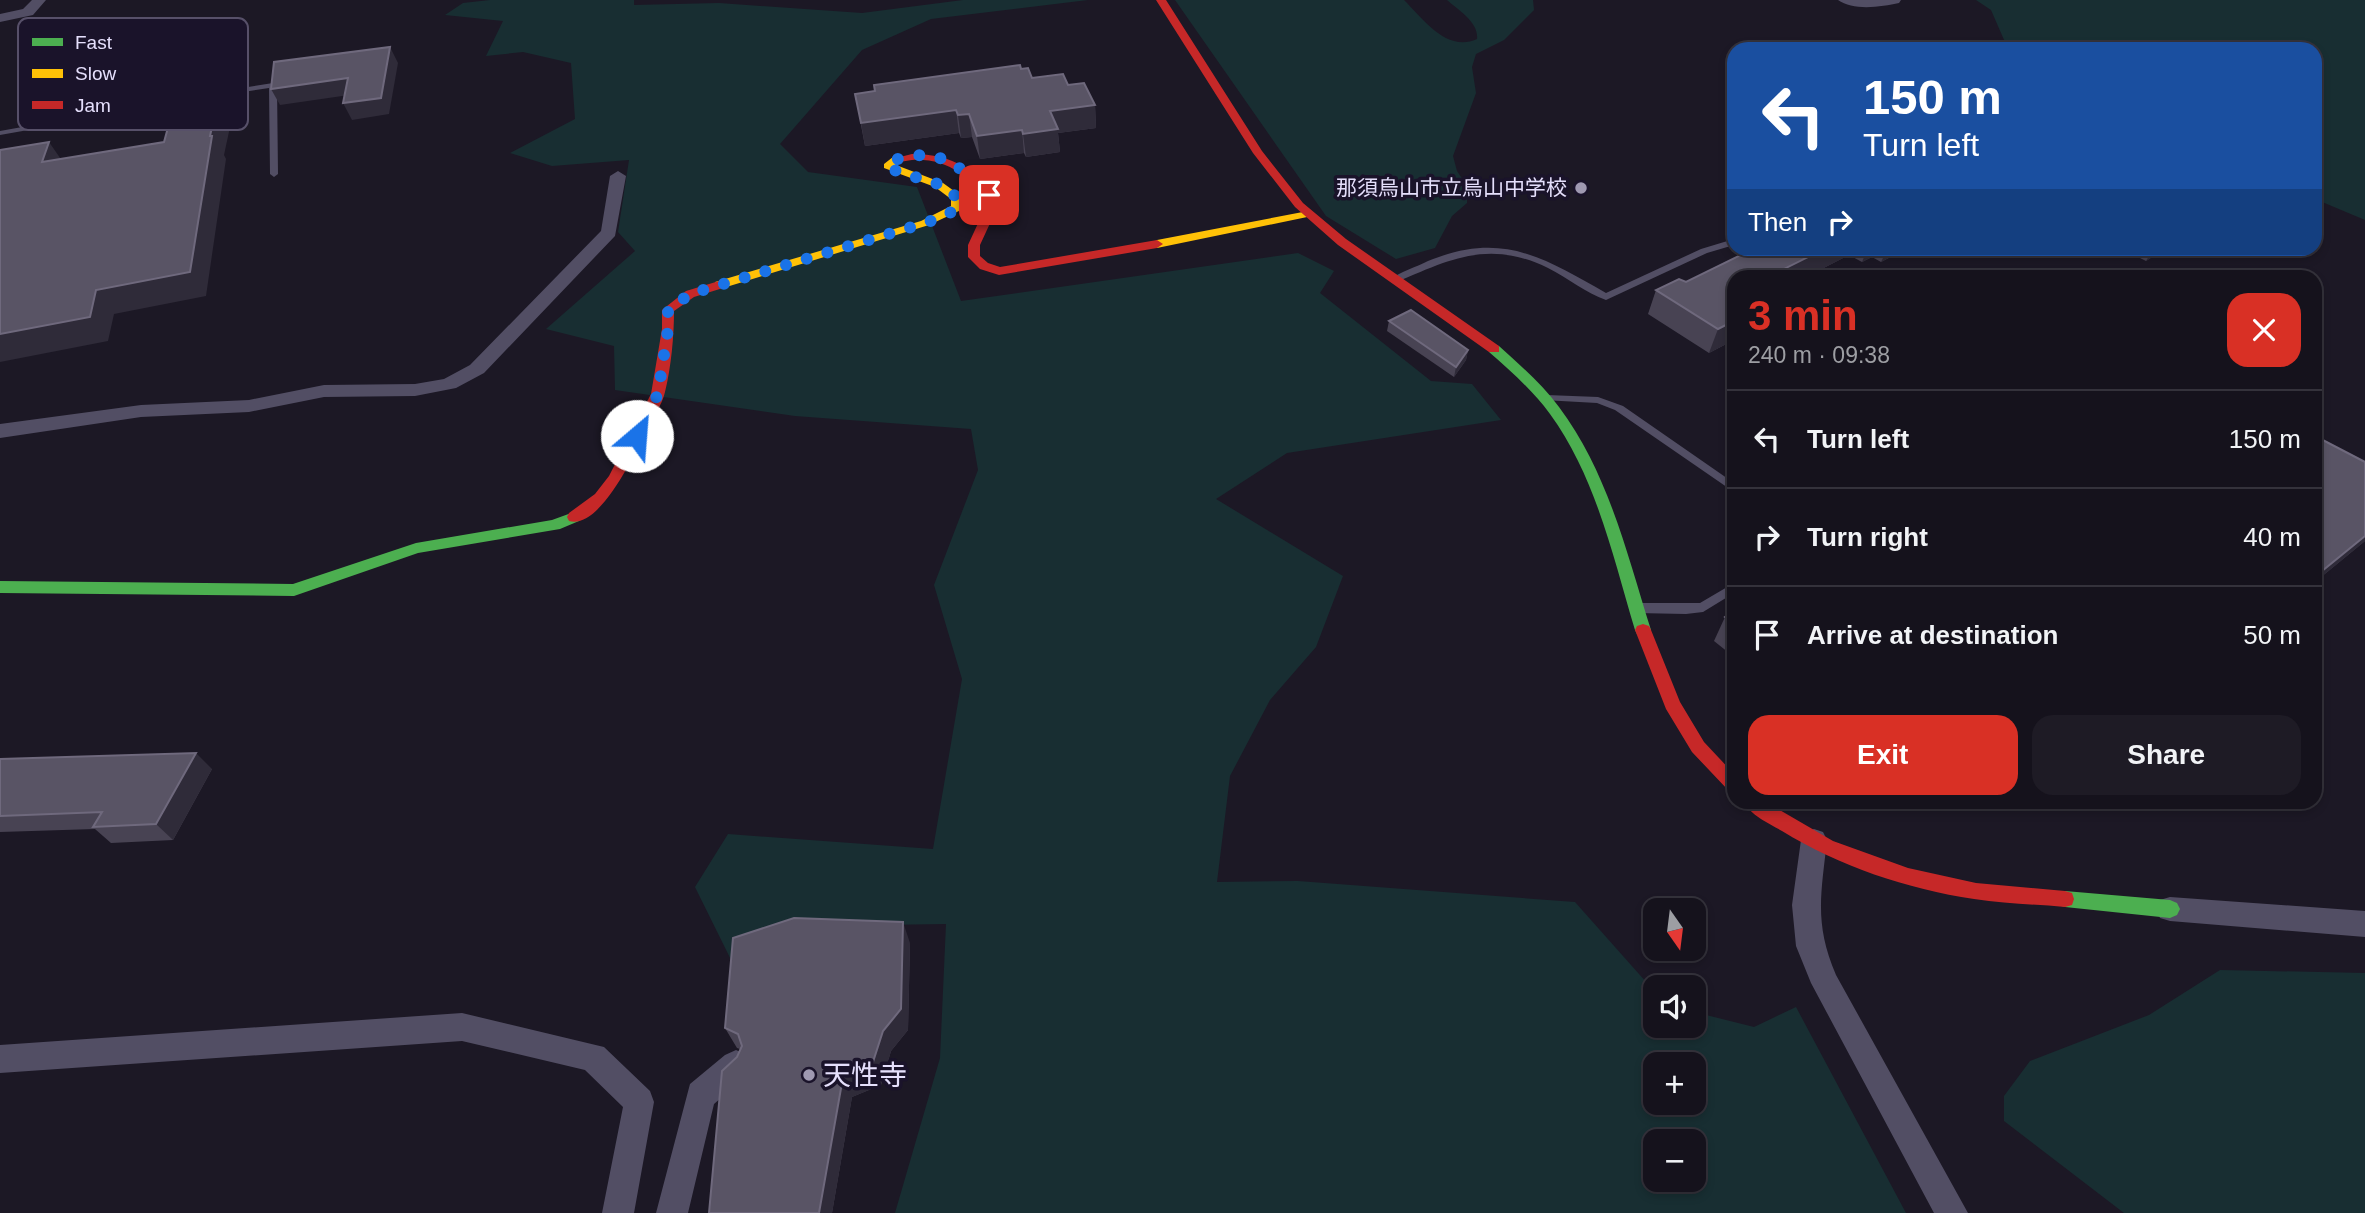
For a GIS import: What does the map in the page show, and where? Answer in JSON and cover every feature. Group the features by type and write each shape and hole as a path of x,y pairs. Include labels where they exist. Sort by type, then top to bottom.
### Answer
{"street":[{"path":"0,18 29,12 39,0"},
{"path":"1161,0 1265,164 1308,214 1394,280 1498,352 1547,398 1583,452 1598,484 1635,608 1667,697 1686,729 1727,777"},
{"path":"1845,0 1873,3 1894,0"},
{"path":"0,587 293,590 416,548 555,526 579,515 600,498 615,478 658,394 668,329 668,310 690,294 925,223 957,208 957,198 948,188 937,182 894,171 888,166 893,160 933,156 962,171 981,185 992,205 974,245 974,257 984,266 999,271 1201,237 1308,214"},
{"path":"0,431 141,411 249,406 324,391 415,390 449,384 477,369 609,232 618,176"},
{"path":"1762,809 1774,819 1814,840 1886,871 1965,888 2365,925"},
{"path":"1814,840 1806,905 1810,946 1825,983 1952,1213"},
{"path":"0,1059 463,1027 593,1057 639,1102 618,1213"},
{"path":"672,1213 701,1095 736,1065"}],"lane":[{"path":"248,89 272,85 274,174"},
{"path":"0,133 18,130"},
{"path":"1394,280 1452,256 1499,248 1541,260 1606,297 1704,251 1727,244"},
{"path":"1547,398 1598,400 1619,408 1727,483"},
{"path":"1635,608 1703,607 1727,592"}],"green space":[{"path":"490,0 634,0 634,5 719,3 862,13 963,0 1088,0 931,19 862,50 780,144 808,172 917,187 961,301 1298,253 1334,271 1320,293 1431,381 1472,384 1501,420 1287,453 1216,499 1343,576 1316,647 1270,700 1230,776 1217,882 1298,881 1575,902 1643,978 1643,1038 1706,1038 1706,1015 1754,1027 1796,1007 1906,1213 895,1213 940,1058 946,924 813,926 738,974 695,887 728,834 933,849 962,679 934,585 978,470 971,429 795,416 615,390 614,346 546,329 635,251 618,232 629,160 552,166 510,153 575,119 571,63 523,52 486,56 503,21 445,15 463,3"},
{"path":"1175,0 1404,0 1436,32 1446,38 1466,42 1477,39 1475,27 1447,0 1533,0 1534,10 1504,40 1476,54 1472,67 1476,93 1453,156 1457,171 1467,186 1467,203 1452,216 1435,248 1396,259 1326,216"},
{"path":"1976,0 2365,0 2365,220 2322,202 2322,42 2005,42 1991,10"},
{"path":"2220,970 2365,973 2365,1213 2124,1213 2004,1121 2004,1096 2030,1061 2149,1015"}],"building":[{"path":"390,47 381,98 343,103 348,78 271,89 274,62"},
{"path":"1020,65 1021,69 1028,68 1032,78 1063,74 1068,85 1084,83 1095,105 1050,111 1058,129 1023,134 1022,130 977,136 969,114 958,115 956,110 861,123 855,94 875,91 874,85"},
{"path":"167,130 211,130 190,272 96,290 90,317 0,334 0,150 49,142 42,162 164,142"},
{"path":"1739,256 1810,256 1782,270 1727,270 1727,324 1718,329 1656,290 1679,279 1686,282"},
{"path":"1411,310 1468,350 1456,367 1389,321"},
{"path":"2322,440 2365,462 2365,536 2322,571"},
{"path":"196,753 156,824 93,827 102,812 0,816 0,759"},
{"name":"天性寺","path":"794,918 903,922 901,1009 883,1031 872,1065 843,1077 819,1213 709,1213 722,1071 737,1057 742,1046 738,1034 725,1028 733,938"}],"traffic: fast":[{"path":"1494,349 1528,379 1554,410 1575,443 1606,512 1643,630"},
{"path":"0,587 294,590 416,548 555,525 574,517"},
{"path":"2065,899 2170,909"}],"traffic: slow":[{"path":"719,285 925,223 957,208 957,198 939,185 888,166 897,159"},
{"path":"1157,244 1308,214"}],"traffic: jam":[{"path":"1161,0 1258,153 1299,205 1342,242 1494,349"},
{"path":"897,159 927,157 941,160 954,164 975,180 992,206 974,245 974,257 984,266 999,271 1157,244"},
{"path":"574,517 600,498 615,478 658,394 668,329 668,310 690,294 719,285"},
{"path":"1643,630 1672,704 1698,747 1727,778"},
{"path":"1762,809 1800,833 1880,868 1964,889 2065,899"}],"place":[{"name":"那須烏山市立烏山中学校","path":"1581,188"},
{"name":"天性寺","path":"809,1075"}],"route":[{"path":"637,436 658,394 668,329 668,310 690,294 925,223 957,208 957,198 948,188 920,176 894,171 888,166 893,160 933,156 962,171 981,185 989,195"}]}
